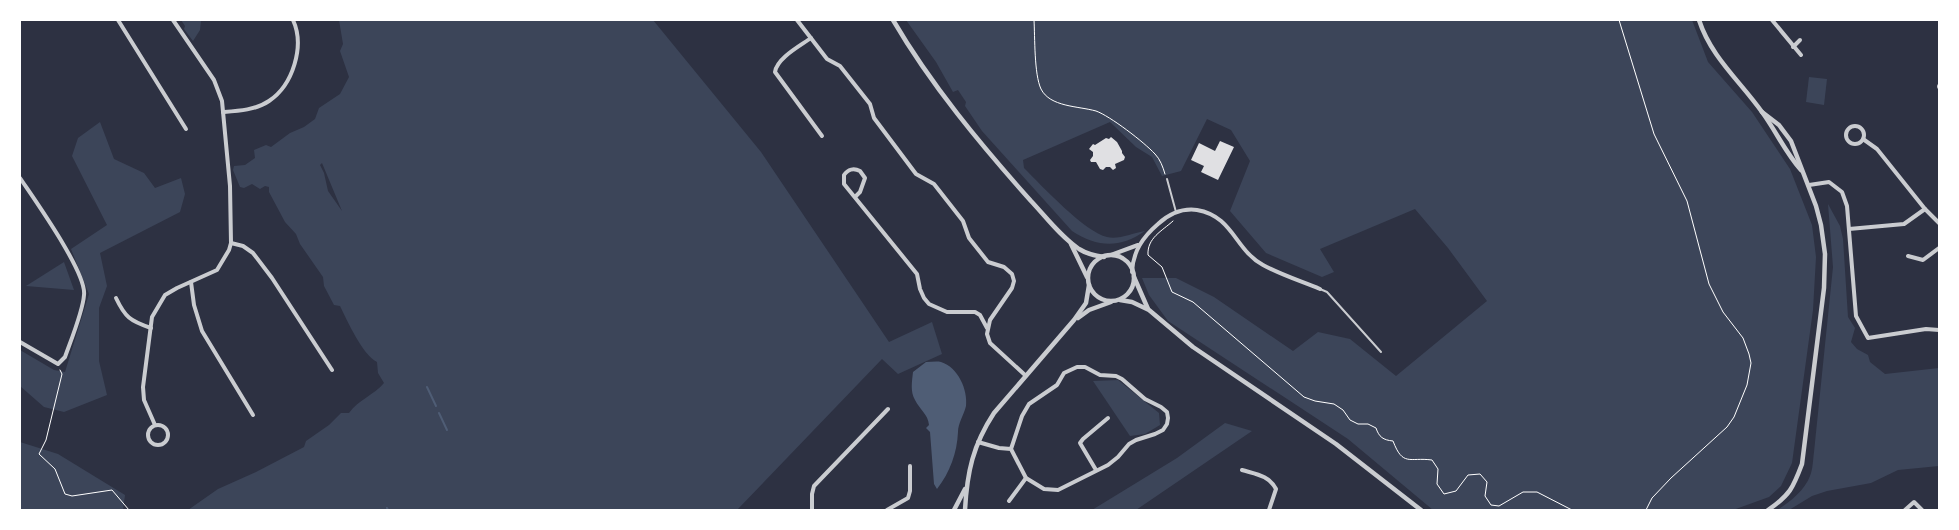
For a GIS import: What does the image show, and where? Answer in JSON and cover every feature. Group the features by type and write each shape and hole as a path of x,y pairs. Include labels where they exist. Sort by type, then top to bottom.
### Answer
{"street":[{"path":"118,20 186,129"},
{"path":"155,425 144,400 143,387 152,317 165,295 176,288 217,270 229,250 230,243 230,186 222,101 214,80 173,20"},
{"path":"223,112 246,110 269,101 284,85 295,64 298,46 296,27 293,20"},
{"path":"797,20 827,59 840,66 870,104 874,118 916,174 934,184 963,221 969,238 988,262 1004,267 1012,274 1014,281 1012,288 987,328 986,334 990,343 1025,376"},
{"path":"893,20 911,49 966,125 1069,242 1096,296 1102,300 1132,302 1148,310 1193,347 1336,444 1421,510"},
{"path":"1700,20 1704,35 1713,51 1762,112 1788,154 1802,171"},
{"path":"1772,20 1801,55"},
{"path":"811,38 780,61 775,72 822,136"},
{"path":"1793,47 1800,40"},
{"path":"1762,112 1779,125 1791,141 1809,185 1821,225 1825,254 1824,288 1802,464 1793,488 1781,501 1768,510"},
{"path":"1863,139 1856,143 1849,141 1847,137 1848,130 1855,126 1862,130 1863,139 1877,149 1925,209 1939,223"},
{"path":"855,197 860,192 865,178 860,171 853,169 846,173 843,180 855,197 917,274 920,289 929,304 947,312 975,312 980,315 987,328"},
{"path":"20,178 68,254 82,280 85,294 65,357 58,364 20,342"},
{"path":"1809,185 1829,182 1842,192 1847,206 1856,316 1868,338 1926,329 1939,330"},
{"path":"1074,320 1089,310 1117,300 1131,287 1132,263 1138,245 1152,229 1170,215 1192,209 1215,215 1225,223 1254,259 1263,265 1320,288"},
{"path":"1849,229 1904,224 1925,209"},
{"path":"1069,242 1087,253 1104,257"},
{"path":"230,243 243,246 272,278 332,370"},
{"path":"965,510 966,487 977,442 994,412 1074,320 1086,303 1090,270 1093,264 1104,257 1138,245"},
{"path":"1908,256 1923,260 1939,248"},
{"path":"1111,255 1124,260 1129,265 1148,310"},
{"path":"192,282 194,305 202,330 254,415"},
{"path":"116,298 128,318 151,328"},
{"path":"1085,368 1100,375 1116,376 1145,399 1167,412 1167,424 1163,430 1129,444 1118,458 1108,465 1058,490 1044,489 1026,478 1011,449 1022,416 1029,404 1057,385 1064,373 1070,369 1085,368"},
{"path":"812,510 814,486 888,409"},
{"path":"1096,470 1080,443 1108,418"},
{"path":"161,424 168,430 168,440 162,445 155,445 150,441 149,430 155,425 161,424"},
{"path":"977,442 1011,449"},
{"path":"887,510 908,498 910,491 910,466"},
{"path":"1242,470 1267,478 1273,482 1276,489 1269,510"},
{"path":"1009,501 1026,478"},
{"path":"954,510 966,487"},
{"path":"1905,510 1914,502 1922,510"}],"lane":[{"path":"1167,179 1176,212"},
{"path":"1320,288 1327,292 1381,352"}],"path":[{"path":"1034,20 1037,76 1041,89 1048,98 1110,118 1155,154 1163,167 1167,179"},
{"path":"1619,20 1654,134 1687,201 1709,284 1723,312 1743,338 1751,363 1747,385 1727,427 1671,478 1652,498 1646,510"},
{"path":"1170,215 1173,221 1152,239 1147,248 1148,256 1162,266 1172,292 1193,302 1304,397 1334,404 1343,410 1350,420 1376,428 1379,436 1393,441 1398,454 1406,460 1432,460 1438,468 1437,484 1444,494 1456,491 1468,475 1480,474 1487,482 1485,496 1491,505 1499,506 1523,492 1536,492 1572,510"},
{"path":"58,364 62,374 46,440 39,454 55,469 65,494 72,496 112,490 129,510"}],"shaded area":[{"path":"181,20 201,20 200,30 193,41 184,29 185,26"},
{"path":"339,20 653,20 761,152 889,342 932,322 942,354 898,374 882,359 737,510 188,510 218,489 304,447 306,441 329,425 341,413 349,413 384,383 378,373 377,362 371,358 361,345 340,306 334,305 324,286 323,277 300,244 296,234 285,222 269,192 269,187 265,186 260,189 252,184 244,188 240,187 233,170 234,166 245,165 255,158 254,150 266,145 271,147 290,133 304,127 315,119 319,108 340,94 349,77 340,51 343,44","holes":["322,163 342,211 328,191 320,165"]},
{"path":"906,20 1692,20 1708,62 1752,112 1790,169 1812,225 1816,257 1813,310 1792,463 1781,486 1769,497 1733,510 1433,510 1348,439 1168,321 1149,295 1142,278 1176,278 1214,297 1293,351 1318,332 1350,339 1396,376 1487,301 1448,248 1415,209 1320,249 1334,272 1322,277 1266,253 1230,211 1250,161 1231,130 1207,119 1181,171 1162,176 1152,157 1136,147 1110,122 1023,160 1024,168 1052,196 1076,218 1098,234 1116,238 1145,231 1126,241 1117,243 1099,243 1090,240 1072,231 982,131 965,106 966,102 958,90 953,92 936,62"},
{"path":"1809,77 1827,79 1824,105 1806,102"},
{"path":"100,122 114,159 144,173 155,188 181,178 185,194 180,212 100,253 107,286 99,308 99,361 107,395 64,412 44,407 20,386 20,350 54,370 65,372 89,294 71,249 107,225 72,156 78,138"},
{"path":"1828,204 1840,226 1843,239 1848,317 1855,328 1851,342 1857,349 1868,355 1870,362 1885,374 1939,368 1939,466 1898,470 1871,483 1827,491 1812,496 1789,510 1777,510 1801,491 1808,481 1812,467 1833,267"},
{"path":"64,262 74,290 26,286"},
{"path":"926,362 941,362 952,369 961,380 966,400 952,462 946,476 937,489 934,484 930,432 926,428 929,425 928,421 913,397 912,390 913,372"},
{"path":"1118,380 1159,413 1160,425 1145,434 1130,436 1093,381"},
{"path":"1225,423 1252,431 1136,510 1092,510 1177,458"},
{"path":"20,442 58,454 125,495 123,510 20,510"}],"building":[{"path":"1111,137 1117,142 1125,157 1124,160 1115,164 1116,168 1113,170 1110,167 1106,167 1103,170 1100,169 1096,162 1091,162 1093,152 1089,149 1093,144 1095,145"},
{"path":"1220,141 1234,147 1218,180 1201,172 1204,166 1191,160 1199,143 1215,151"}],"waterway":[{"path":"427,387 436,406"},
{"path":"439,413 447,430"}]}
